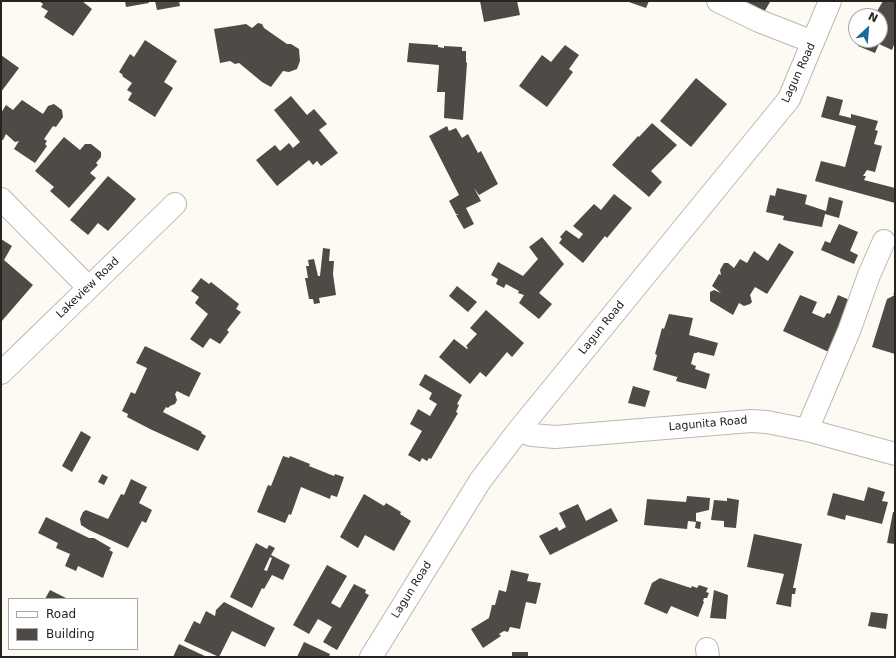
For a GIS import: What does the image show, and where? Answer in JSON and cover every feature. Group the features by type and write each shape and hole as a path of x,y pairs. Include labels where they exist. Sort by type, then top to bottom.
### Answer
{"street":[{"path":"718,1 759,21 813,42"},
{"name":"Lagun Road","path":"371,657 480,481 518,431 788,99 830,1"},
{"path":"1,199 88,287"},
{"name":"Lakeview Road","path":"1,373 175,204"},
{"path":"807,430 849,331 869,275 884,240"},
{"name":"Lagunita Road","path":"518,431 532,435 555,437 751,421 767,422 807,430 895,454"}],"building":[{"path":"39,1 82,1 92,9 73,36 44,17 48,11 41,7 43,4"},
{"path":"125,1 148,1 149,3 126,7"},
{"path":"155,1 179,1 180,6 157,10"},
{"path":"480,1 517,1 520,15 484,22"},
{"path":"626,1 649,1 646,8"},
{"path":"734,1 767,1 770,2 763,14"},
{"path":"883,1 895,1 895,42 892,50 888,48 888,8 879,8"},
{"path":"258,23 262,24 264,28 287,44 291,44 299,49 300,61 297,69 289,72 283,71 271,87 262,82 239,63 235,64 230,61 220,63 214,29 246,24 252,28"},
{"path":"145,40 177,61 164,82 173,88 155,117 128,100 132,93 127,90 132,83 119,72 130,54 134,57"},
{"path":"409,43 438,45 438,47 444,48 444,46 462,47 462,51 466,51 467,63 463,120 444,118 445,92 437,92 439,65 407,62"},
{"path":"565,45 579,55 569,69 573,72 547,107 519,86 542,55 551,62"},
{"path":"863,48 877,48 875,53"},
{"path":"1,55 19,68 1,92"},
{"path":"696,78 727,104 691,147 660,121"},
{"path":"291,96 307,115 314,109 327,124 319,130 338,153 321,166 317,161 313,165 309,160 277,186 256,160 275,145 280,151 289,143 293,148 300,142 274,110"},
{"path":"827,96 843,100 839,115 851,118 851,114 878,121 875,130 878,131 874,144 882,146 875,172 867,170 863,176 866,176 864,180 895,188 895,203 815,181 821,161 845,167 856,126 821,117"},
{"path":"22,100 43,114 48,106 54,104 62,110 63,117 56,127 53,126 44,139 47,141 45,144 47,146 35,163 14,149 19,141 15,142 6,134 3,140 1,139 1,113 6,105 13,110"},
{"path":"652,123 677,145 651,171 662,182 649,197 612,165"},
{"path":"447,126 449,131 456,128 462,138 468,134 478,153 481,151 498,184 479,195 474,188 481,201 466,208 474,224 464,229 456,215 459,214 456,214 449,201 459,195 429,136"},
{"path":"64,137 80,150 85,144 91,144 101,152 101,157 96,163 98,165 90,173 96,178 69,208 50,191 54,187 35,171"},
{"path":"108,176 136,199 108,231 98,223 88,235 70,220"},
{"path":"777,188 807,195 805,204 826,211 829,197 843,201 839,218 825,214 822,227 783,220 784,216 766,212 770,195 775,196"},
{"path":"614,194 632,208 607,238 605,236 583,263 559,243 562,239 560,237 566,230 579,239 583,234 573,226 594,204 601,210"},
{"path":"839,224 858,232 850,251 858,255 854,264 821,250 825,241 830,243"},
{"path":"542,237 564,264 539,293 552,304 539,319 519,303 524,295 518,293 519,291 506,284 504,288 496,284 498,279 491,275 498,262 523,276 538,259 529,247"},
{"path":"1,239 12,246 4,260 33,285 1,322"},
{"path":"779,243 794,252 767,294 755,287 750,295 752,302 744,306 739,303 733,315 710,301 710,292 714,290 721,293 712,286 719,274 721,275 720,270 724,263 728,263 734,268 740,259 747,263 754,251 768,261"},
{"path":"323,248 330,249 329,261 334,261 333,274 336,295 319,298 320,303 314,304 313,299 309,299 305,278 308,278 306,266 309,266 308,260 314,259 318,276 320,276"},
{"path":"201,278 209,284 211,282 239,304 236,309 241,312 227,330 229,332 220,344 210,338 203,348 190,339 208,314 195,303 199,297 191,291"},
{"path":"457,286 477,302 468,312 449,296"},
{"path":"800,295 817,302 812,313 824,318 827,313 830,314 838,295 852,301 831,353 783,331"},
{"path":"895,295 895,354 872,347 887,299"},
{"path":"486,310 524,343 512,357 507,352 486,377 480,372 470,384 439,357 454,339 467,349 468,348 466,346 477,334 470,328"},
{"path":"669,314 693,318 689,335 718,343 714,356 697,352 694,353 691,364 696,366 695,369 710,374 706,389 676,381 678,375 677,377 653,370 657,355 655,354 662,328 664,329"},
{"path":"145,346 201,373 189,397 177,391 175,394 177,400 175,404 168,408 166,407 163,412 202,432 201,433 206,436 198,451 127,417 128,414 122,411 131,392 135,394 147,368 136,363"},
{"path":"425,374 462,395 457,404 459,405 456,412 458,413 431,459 429,458 427,461 422,458 420,462 408,455 422,431 410,424 418,409 430,416 437,404 429,399 432,393 419,385"},
{"path":"633,386 650,391 645,407 628,403"},
{"path":"81,431 91,437 72,472 62,466"},
{"path":"283,456 289,458 290,456 310,464 309,466 334,476 335,474 344,477 337,497 331,495 330,499 301,487 291,515 289,514 285,523 257,512 268,485 271,486"},
{"path":"102,474 108,477 104,485 98,482"},
{"path":"131,479 147,487 139,503 152,510 146,523 142,521 128,548 89,530 81,525 80,519 83,512 86,510 108,519 121,494 124,495"},
{"path":"868,487 885,492 882,501 888,502 882,524 846,515 845,520 827,515 833,493 864,501"},
{"path":"364,494 384,506 386,503 401,512 400,514 411,521 394,551 365,535 358,548 340,537"},
{"path":"687,496 710,498 709,510 696,513 696,521 701,522 700,529 695,528 696,522 688,521 687,529 644,525 647,499 686,502"},
{"path":"727,498 739,500 736,528 724,527 724,521 711,520 714,500 727,501"},
{"path":"578,504 586,521 611,508 618,521 550,555 539,536 557,527 559,531 566,527 559,513"},
{"path":"893,512 895,512 895,544 887,543"},
{"path":"46,517 89,538 94,538 111,548 109,550 113,552 103,578 78,566 76,571 65,566 70,554 56,548 58,543 38,533"},
{"path":"754,534 802,544 793,588 796,588 795,594 792,594 791,607 776,604 784,574 747,567"},
{"path":"256,543 267,549 269,545 275,548 271,555 290,565 283,580 272,575 264,589 262,588 252,608 230,597","holes":["270,557 272,558 267,571 264,570"]},
{"path":"327,565 347,576 331,603 340,608 354,584 366,590 365,593 369,595 337,650 323,642 332,627 318,619 309,634 293,625"},
{"path":"511,570 529,574 527,581 541,583 536,604 526,602 520,629 510,627 508,632 504,631 499,634 501,636 483,648 471,629 489,618 492,605 495,605 499,590 506,592"},
{"path":"660,578 691,588 692,586 697,588 699,585 708,588 706,592 709,593 707,598 704,598 704,602 698,617 671,606 667,614 644,604 652,583"},
{"path":"50,590 66,598 46,598"},
{"path":"714,590 728,595 726,619 710,618"},
{"path":"224,602 275,628 265,647 232,631 219,657 184,641 194,621 200,624 206,611 215,616 216,610"},
{"path":"871,612 888,614 886,629 868,626"},
{"path":"304,642 330,654 329,657 297,657"},
{"path":"179,644 207,657 173,657"},
{"path":"512,652 528,652 528,657 512,657"}]}
